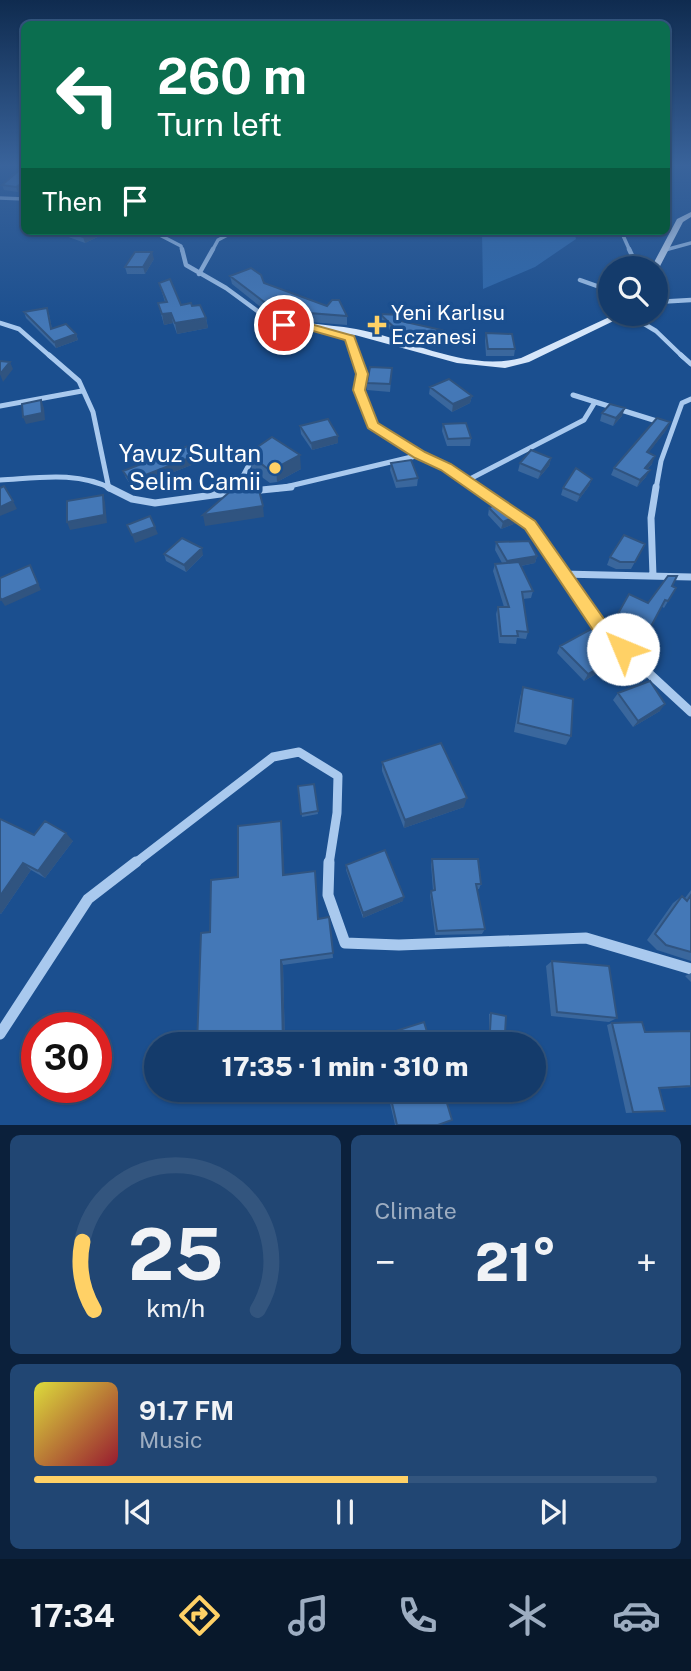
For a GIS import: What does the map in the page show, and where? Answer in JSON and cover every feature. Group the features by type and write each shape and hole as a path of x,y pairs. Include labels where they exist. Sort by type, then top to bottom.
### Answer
{"street":[{"path":"662,256 680,221 684,218"},
{"path":"160,235 181,246 186,265 226,288 271,321 284,325 356,332 457,360 505,365 525,360 598,326"},
{"path":"199,274 218,240 227,235"},
{"path":"620,235 624,239"},
{"path":"622,235 632,256"},
{"path":"665,250 691,243"},
{"path":"580,280 598,286"},
{"path":"668,301 691,300"},
{"path":"0,323 19,329 79,381 93,412 109,488"},
{"path":"307,326 350,338 362,374 359,390 372,425 420,455 446,467 530,525 603,631 691,712"},
{"path":"648,326 691,364"},
{"path":"0,406 82,391"},
{"path":"573,395 673,426"},
{"path":"653,576 651,518 661,461 682,403 691,399"},
{"path":"466,481 584,420 595,402"},
{"path":"0,480 71,477 93,480 132,499 155,503 287,488 420,455"},
{"path":"234,493 250,463"},
{"path":"562,574 691,577"},
{"path":"0,1034 88,899 273,757 299,752 338,776 337,813 329,853 328,895 345,943 399,945 586,938 691,969"}],"shaded area":[{"path":"482,235 575,235 576,239 535,267 483,289"}],"building":[{"path":"135,252 152,252 143,267 125,267"},
{"path":"251,268 261,275 264,283 327,306 332,300 339,300 347,316 272,308 230,276"},
{"path":"170,279 181,305 200,305 206,318 175,323 171,313 162,314 158,303 167,302 159,283"},
{"path":"47,308 51,329 66,324 76,334 54,342 24,312"},
{"path":"380,314 401,315 401,321 441,330 425,339 398,331"},
{"path":"486,333 512,334 515,349 488,349"},
{"path":"0,361 10,362 0,374"},
{"path":"370,367 392,368 390,384 367,383"},
{"path":"449,379 472,396 453,404 430,387"},
{"path":"41,400 42,413 23,417 22,404"},
{"path":"610,404 625,408 616,418 602,413"},
{"path":"657,418 670,422 647,452 655,456 645,468 650,470 640,480 614,468"},
{"path":"328,419 338,436 311,443 300,426"},
{"path":"466,423 471,438 448,439 443,424"},
{"path":"272,437 300,455 276,468 268,469 250,455"},
{"path":"188,446 192,457 130,481 123,471"},
{"path":"531,450 551,458 541,472 520,463"},
{"path":"411,460 418,478 397,481 391,463"},
{"path":"576,468 592,479 580,495 563,488"},
{"path":"4,486 13,501 0,507 0,488"},
{"path":"258,486 263,506 203,515 233,489"},
{"path":"103,495 104,515 67,522 67,501"},
{"path":"499,502 518,515 503,522 489,508"},
{"path":"150,516 155,527 132,535 127,525"},
{"path":"624,535 645,544 635,562 620,562 610,557"},
{"path":"182,538 202,548 184,565 164,554"},
{"path":"529,541 537,556 507,561 496,542"},
{"path":"519,562 533,591 522,592 528,632 517,631 518,636 501,636 498,607 509,607 495,564"},
{"path":"30,565 38,584 1,600 0,578"},
{"path":"668,576 677,576 672,586 676,588 668,601 665,600 647,634 615,619 629,594 648,603"},
{"path":"593,628 621,655 588,674 560,646"},
{"path":"650,681 665,704 638,721 618,693"},
{"path":"523,687 573,699 571,736 518,723"},
{"path":"441,743 467,798 405,820 382,762"},
{"path":"314,784 318,811 301,814 298,786"},
{"path":"0,819 34,835 45,821 66,833 38,871 23,863 0,896"},
{"path":"281,821 283,875 315,871 318,919 329,917 333,953 281,960 283,1032 197,1032 201,933 210,932 211,880 238,877 238,826"},
{"path":"385,850 404,897 363,913 346,865"},
{"path":"432,859 478,859 481,884 476,884 485,929 437,931 431,891 435,890"},
{"path":"691,895 691,952 666,945 655,934 682,896 687,901"},
{"path":"552,961 609,966 617,1018 557,1012"},
{"path":"491,1013 506,1016 505,1032 490,1031"},
{"path":"424,1022 427,1032 393,1032"},
{"path":"642,1022 645,1032 691,1031 691,1086 659,1088 665,1111 633,1112 612,1023"},
{"path":"392,1102 447,1102 452,1120 438,1125 397,1125"}],"place":[{"name":"Yeni Karlısu Eczanesi","path":"377,325"},
{"name":"Yavuz Sultan Selim Camii","path":"275,468"}],"route":[{"path":"284,325 307,326 350,338 362,374 359,390 372,425 420,455 446,467 530,525 603,631 623,649"}]}
